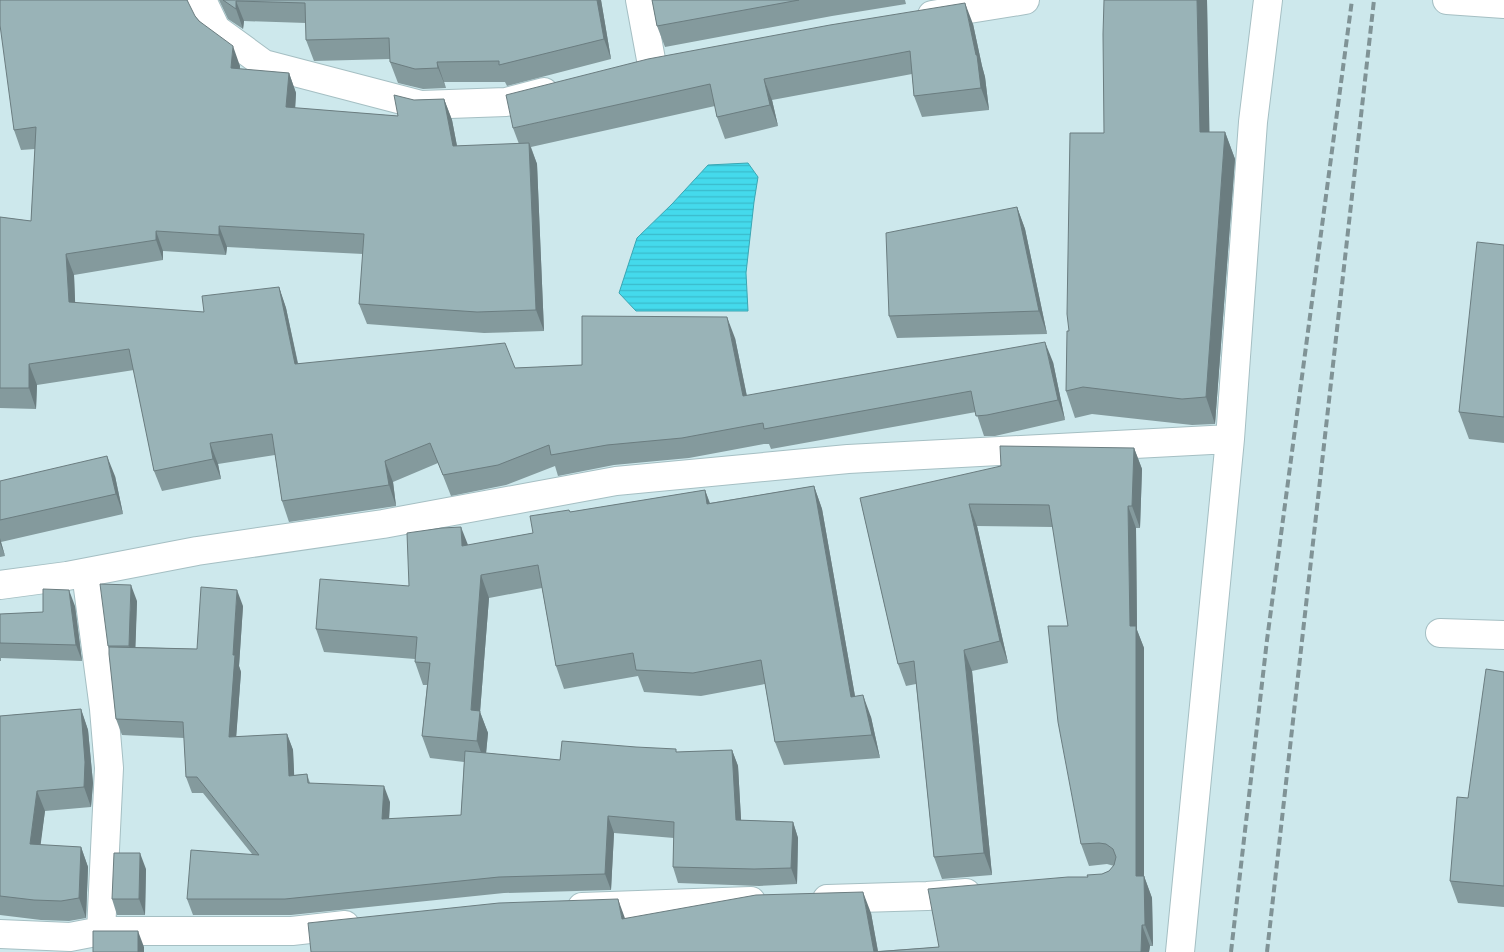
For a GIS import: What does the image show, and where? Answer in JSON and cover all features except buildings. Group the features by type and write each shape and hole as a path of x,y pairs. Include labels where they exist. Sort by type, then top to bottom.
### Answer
{"street":[{"path":"202,0 216,29 264,64 421,105 506,102 570,86"},
{"path":"625,72 662,63 640,0"},
{"path":"911,19 1026,0"},
{"path":"1180,952 1230,440 1253,122 1268,0"},
{"path":"1448,0 1504,4"},
{"path":"0,585 86,573 197,551 383,524 616,481 848,459 1230,440"},
{"path":"86,573 104,709 109,768 100,931"},
{"path":"1440,633 1504,635"},
{"path":"555,907 927,896 994,890"},
{"path":"0,934 70,938 100,931 292,931 370,923"}],"water":[{"path":"748,163 758,177 746,273 748,311 636,311 619,293 637,238 708,165"}],"railway":[{"path":"1231,952 1267,640 1352,0"},
{"path":"1267,952 1374,0"}]}
